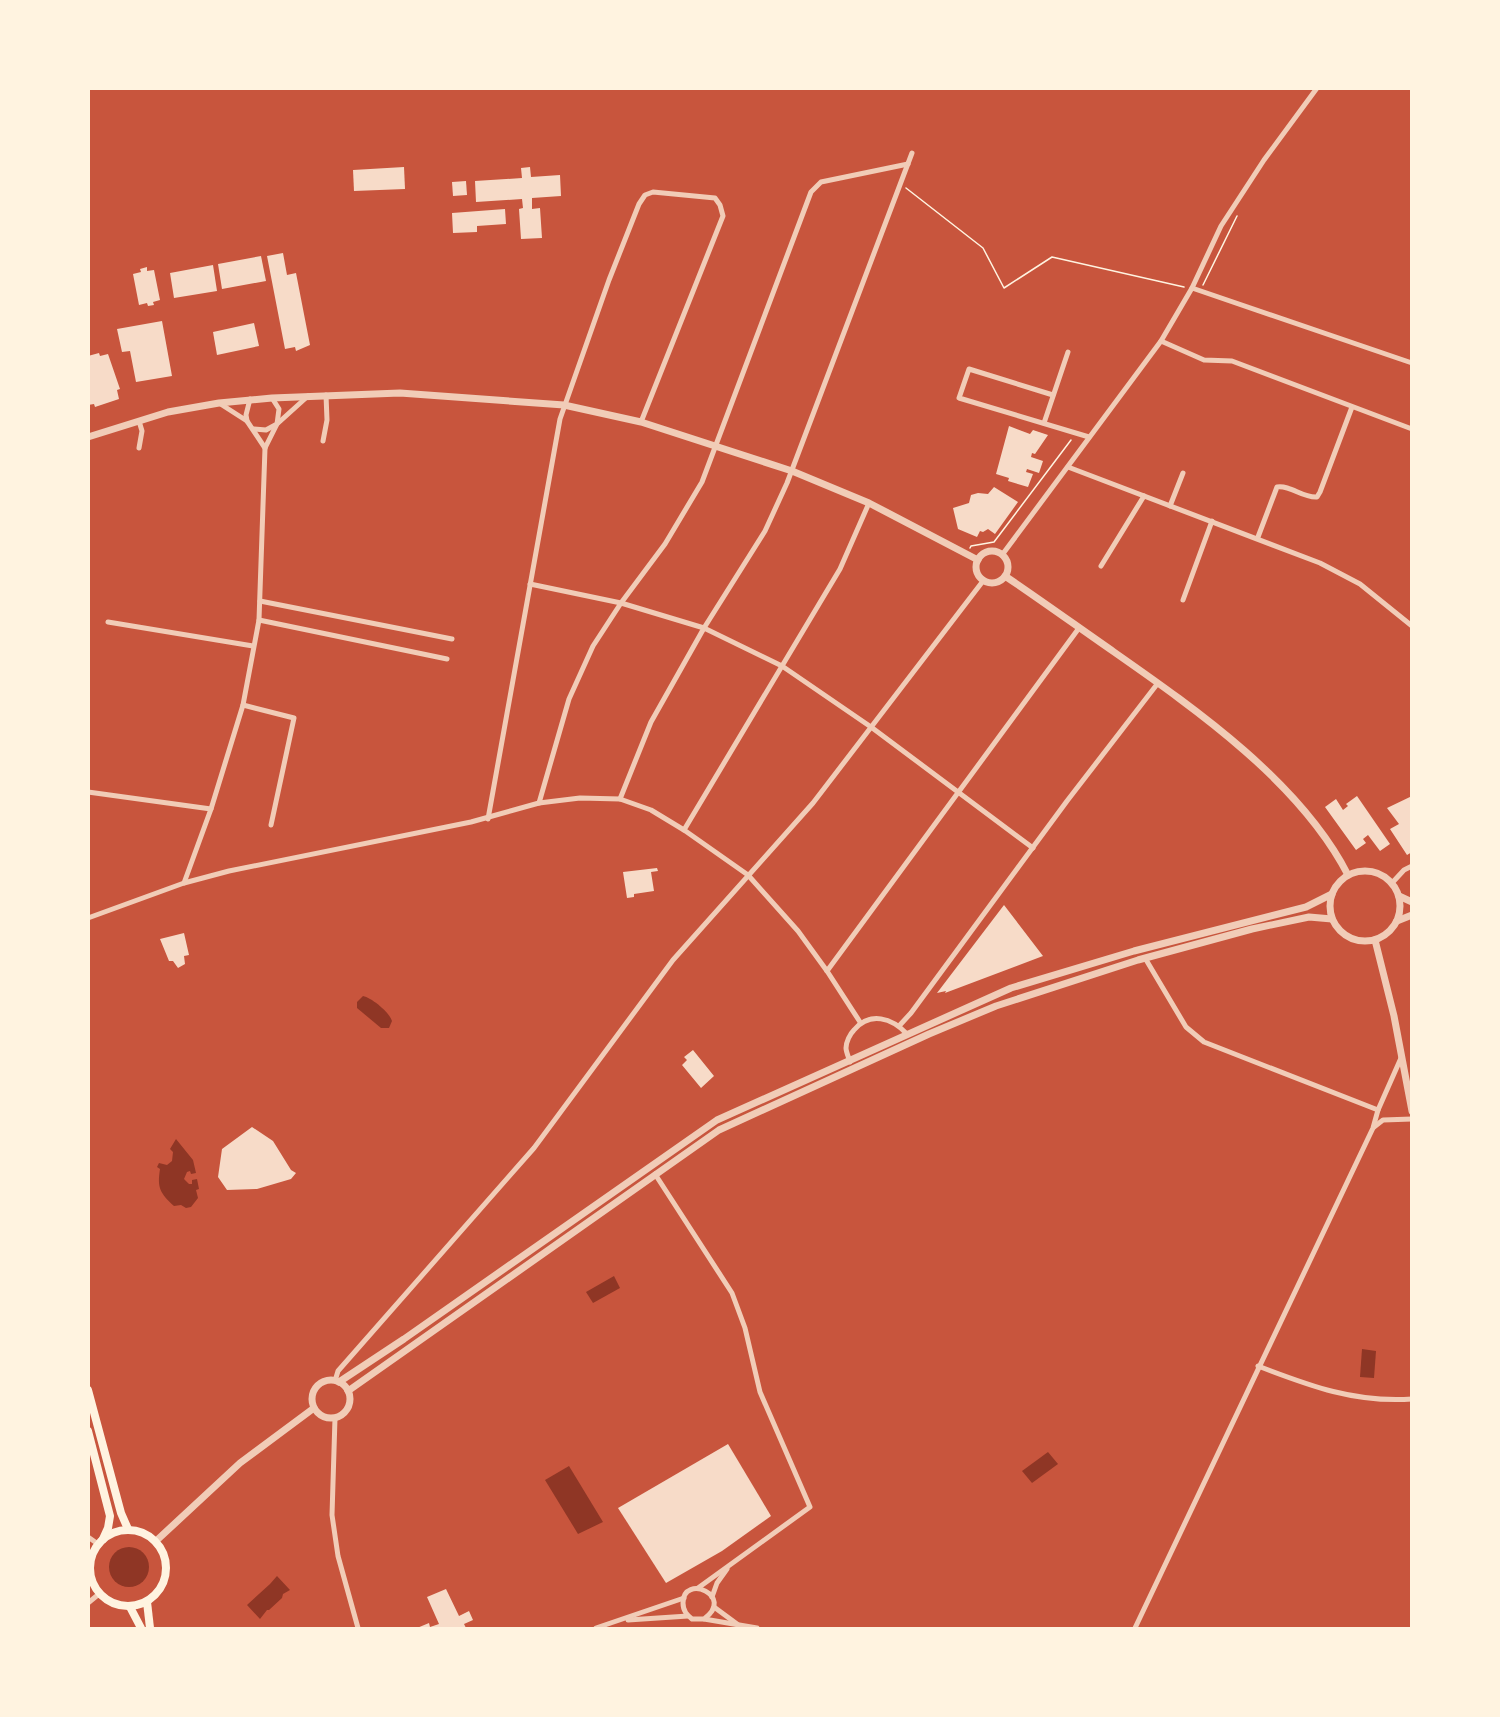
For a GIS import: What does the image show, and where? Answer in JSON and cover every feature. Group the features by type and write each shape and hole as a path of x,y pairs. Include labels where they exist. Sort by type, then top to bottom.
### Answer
{"main road":[{"path":"88,1390 120,1513 128,1529"},
{"path":"88,1431 110,1516 108,1528 100,1542 89,1566 92,1583 107,1601 120,1606 130,1607 147,1602 156,1594 164,1583 166,1570 164,1555 156,1541 142,1532 128,1529 114,1532 100,1542"},
{"path":"147,1602 150,1629"},
{"path":"130,1607 141,1629"}],"street":[{"path":"1002,555 1161,341 1192,288 1221,226 1264,160 1317,88"},
{"path":"620,799 651,722 704,628 765,531 792,471 912,153"},
{"path":"539,803 569,699 592,646 670,535 702,482 811,192 820,182 908,164"},
{"path":"488,819 560,419 609,280 639,204 645,195 653,192 714,198 720,205 723,216 641,422"},
{"path":"1192,288 1412,363"},
{"path":"1161,341 1204,360 1232,361 1412,429"},
{"path":"1044,423 1068,352"},
{"path":"1053,395 969,369 959,398 1089,437"},
{"path":"88,437 168,412 250,399 309,395 400,393 564,405 641,422 792,471 869,503 978,560"},
{"path":"254,429 266,430 277,424 309,395"},
{"path":"323,441 327,420 326,395"},
{"path":"184,883 211,809 243,705 259,620 266,448 277,424 279,408 272,398"},
{"path":"247,421 246,414 250,399"},
{"path":"219,403 247,421 266,448"},
{"path":"1258,537 1277,487 1282,486 1310,497 1317,497 1352,407"},
{"path":"139,421 142,431 139,448"},
{"path":"1068,467 1258,537 1320,563 1360,584 1412,626"},
{"path":"1170,506 1183,473"},
{"path":"1101,566 1144,496"},
{"path":"684,830 840,569 869,503"},
{"path":"1183,600 1212,521"},
{"path":"992,551 1002,555 1008,564 1005,576 995,583 983,580 976,569 978,560 987,552 992,551"},
{"path":"1005,576 1158,683 1218,729 1293,799 1339,858 1348,875"},
{"path":"337,1381 338,1371 534,1148 673,960 813,803 983,580"},
{"path":"530,584 621,603 704,628 782,666 871,727 1033,848"},
{"path":"260,601 452,639"},
{"path":"259,620 447,659"},
{"path":"108,622 253,646"},
{"path":"827,971 1079,628"},
{"path":"899,1026 1158,683"},
{"path":"243,705 294,718 271,825"},
{"path":"88,792 211,809"},
{"path":"88,918 184,883 229,871 488,819 539,803 580,798 620,799 651,810 748,875 798,931 860,1022"},
{"path":"1392,883 1404,870 1412,866"},
{"path":"1364,871 1375,872 1392,883 1399,896 1400,909 1397,921 1390,931 1375,940 1355,940 1344,935 1332,919 1330,907 1332,894 1337,885 1348,875 1364,871"},
{"path":"337,1381 348,1391 350,1404 342,1415 335,1418 323,1417 314,1408 313,1394 316,1388 328,1381 337,1381 405,1339 717,1120 1011,988 1134,951 1306,907 1332,894"},
{"path":"1399,896 1412,902"},
{"path":"1397,921 1412,915"},
{"path":"348,1391 719,1130 853,1068 996,1006 1145,958 1252,928 1308,917 1332,919"},
{"path":"1375,940 1402,1056 1412,1111"},
{"path":"1145,958 1186,1027 1204,1042 1378,1110"},
{"path":"853,1068 846,1048 850,1035 860,1022 873,1018 887,1019 907,1034"},
{"path":"1135,1629 1372,1128 1402,1056"},
{"path":"1372,1128 1383,1120 1412,1119"},
{"path":"596,1629 684,1598 692,1590 698,1588 810,1507 760,1392 745,1328 732,1293 655,1174"},
{"path":"1258,1366 1295,1382 1355,1398 1389,1401 1412,1399"},
{"path":"156,1541 240,1463 314,1408"},
{"path":"335,1418 332,1515 338,1557 358,1629"},
{"path":"88,1537 100,1542"},
{"path":"704,1619 714,1607 712,1597 717,1583 729,1566"},
{"path":"698,1588 706,1591 712,1597"},
{"path":"88,1603 99,1594"},
{"path":"684,1598 684,1610 688,1616"},
{"path":"714,1607 738,1625"},
{"path":"620,1620 688,1616 698,1620 704,1619 757,1629"}],"path":[{"path":"901,184 983,248 1004,288 1052,257 1192,288"},
{"path":"1200,291 1239,212"},
{"path":"966,554 971,546 994,542 1076,433"}],"shaded area":[{"path":"363,996 384,1010 392,1021 389,1028 381,1028 357,1008 357,1002"},
{"path":"176,1139 193,1160 196,1173 187,1172 184,1179 192,1184 192,1180 197,1179 199,1189 196,1190 198,1198 191,1207 186,1208 181,1205 174,1206 159,1186 160,1169 157,1167 159,1163 167,1165 172,1161 173,1152 170,1149"},
{"path":"614,1276 620,1288 593,1303 586,1292"},
{"path":"1362,1349 1376,1351 1374,1378 1360,1377"},
{"path":"1048,1452 1058,1464 1032,1483 1022,1471"},
{"path":"569,1466 603,1522 578,1534 545,1480"},
{"path":"129,1547 143,1553 149,1567 143,1581 129,1587 115,1581 109,1567 115,1553"},
{"path":"277,1576 290,1590 283,1594 282,1598 260,1619 247,1605"}],"building":[{"path":"404,167 405,189 354,191 353,170"},
{"path":"530,167 531,177 560,175 561,196 532,198 532,209 540,208 542,238 521,239 519,209 523,208 522,199 476,202 475,181 522,178 521,168"},
{"path":"466,181 467,195 453,196 452,182"},
{"path":"505,209 506,224 477,226 477,232 453,233 452,213"},
{"path":"283,253 287,275 296,273 310,345 296,351 295,347 285,349 267,256"},
{"path":"261,256 266,281 222,289 218,264"},
{"path":"213,265 217,291 174,298 170,273"},
{"path":"147,267 147,271 154,270 160,300 148,306 147,303 139,305 133,274"},
{"path":"162,321 172,376 136,382 130,351 122,352 117,329"},
{"path":"254,323 259,346 217,355 213,332"},
{"path":"99,353 100,356 108,354 120,389 117,390 119,399 95,407 94,404 88,405 88,356"},
{"path":"1009,426 1030,434 1033,430 1048,435 1035,454 1032,453 1031,457 1043,461 1039,473 1027,469 1026,472 1033,474 1028,487 1008,481 1009,478 996,474"},
{"path":"994,487 1018,502 995,534 988,529 980,531 977,537 958,529 953,508 969,503 971,495 988,494"},
{"path":"1357,796 1390,844 1380,851 1368,835 1363,839 1366,843 1356,850 1325,807 1336,799 1343,810 1348,806 1346,804"},
{"path":"1412,796 1412,852 1407,855 1390,829 1399,824 1387,808"},
{"path":"657,868 658,871 651,872 654,891 634,894 634,897 627,898 623,872"},
{"path":"1004,905 1043,956 945,993 946,991 937,993"},
{"path":"184,933 189,955 184,956 185,964 178,968 173,961 169,961 160,939"},
{"path":"693,1050 714,1076 701,1088 682,1065 687,1060 684,1057"},
{"path":"252,1127 273,1141 291,1170 296,1173 291,1179 257,1189 227,1190 218,1177 222,1149"},
{"path":"728,1444 771,1516 722,1551 666,1583 618,1508"},
{"path":"446,1589 459,1616 469,1611 473,1620 464,1624 466,1628 417,1628 429,1623 430,1627 439,1624 427,1597"}]}
